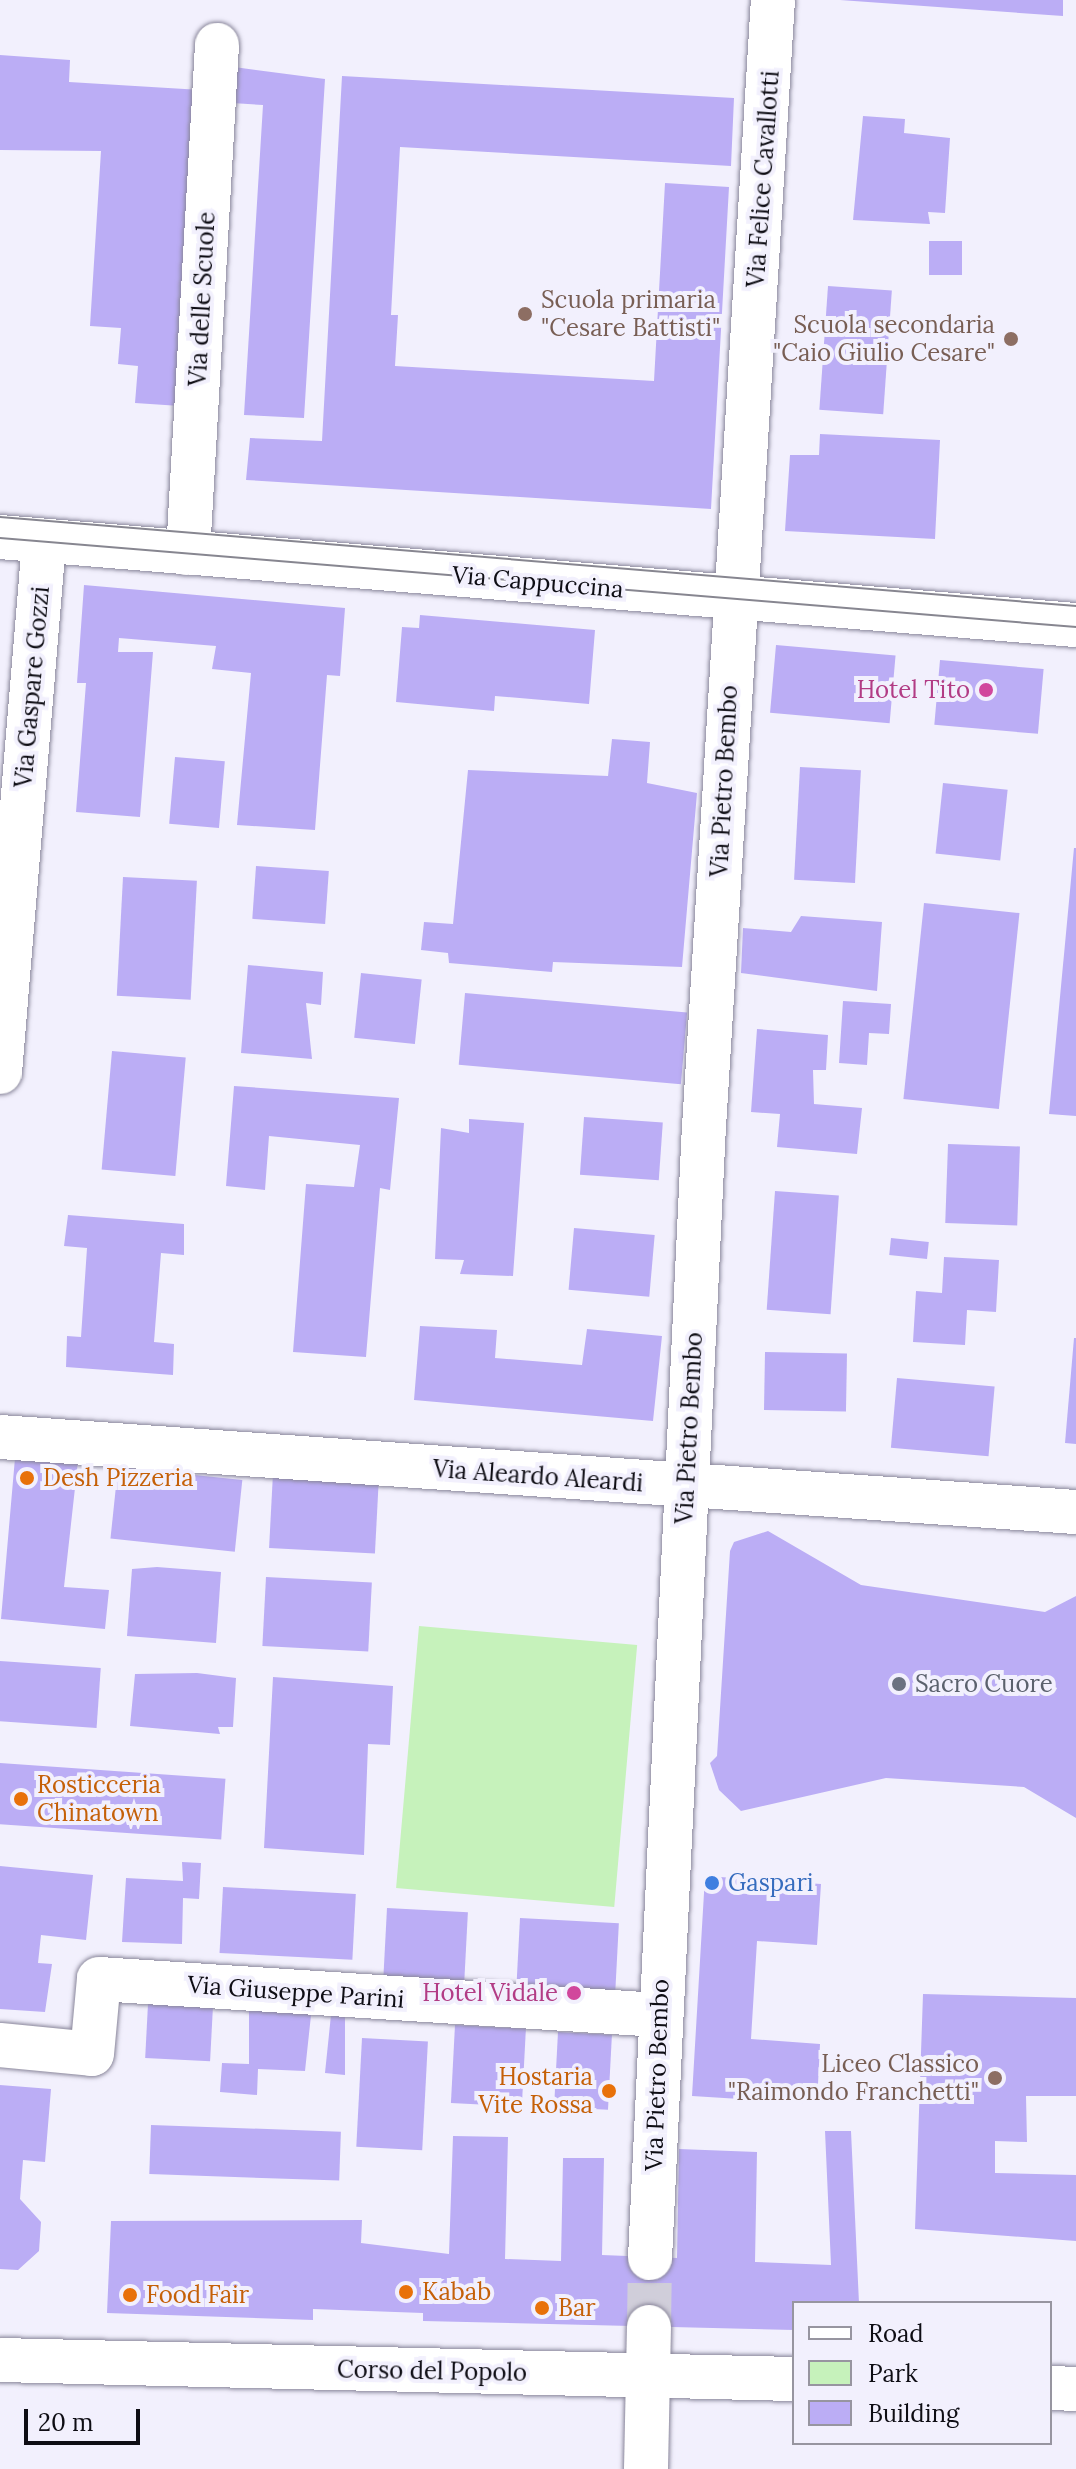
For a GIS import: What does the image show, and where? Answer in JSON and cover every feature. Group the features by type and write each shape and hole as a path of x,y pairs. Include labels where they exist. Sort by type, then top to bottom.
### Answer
{"street":[{"name":"Via Felice Cavallotti","path":"736,598 773,0"},
{"name":"Via delle Scuole","path":"188,553 217,45"},
{"name":"Via Cappuccina","path":"0,537 1076,625"},
{"name":"Via Gaspare Gozzi","path":"0,1072 44,542"},
{"name":"Via Pietro Bembo","path":"650,2258 685,1488 736,598"},
{"name":"Via Aleardo Aleardi","path":"0,1437 685,1488 1076,1512"},
{"name":"Via Giuseppe Parini","path":"0,2045 92,2054 99,1979 659,2015"},
{"path":"646,2469 649,2327"},
{"name":"Corso del Popolo","path":"0,2360 69,2366 792,2379"},
{"name":"Corso del Popolo","path":"0,2387 69,2366"},
{"path":"1052,2388 1076,2389"}],"green space":[{"path":"419,1626 637,1645 614,1907 396,1888"}],"building":[{"path":"840,0 1063,0 1063,16"},
{"path":"0,55 70,60 69,82 201,90 180,406 135,403 138,366 118,364 121,328 90,326 101,151 0,150"},
{"path":"234,67 325,79 304,418 244,415 263,105 232,103"},
{"name":"Scuola primaria \"Cesare Battisti\"","path":"342,76 734,98 731,166 400,147 391,315 398,315 395,366 654,381 665,183 729,187 711,509 246,480 250,438 322,441"},
{"path":"863,116 905,119 904,133 950,138 945,213 928,212 930,224 853,220"},
{"path":"929,241 962,241 962,275 929,275"},
{"path":"828,286 892,290 883,414 819,410"},
{"path":"820,434 940,440 935,539 785,531 790,455 819,455"},
{"path":"84,585 345,608 340,676 327,675 315,830 237,825 251,673 212,669 216,646 119,638 118,652 153,652 140,817 76,812 86,683 77,683"},
{"path":"420,615 595,630 589,704 495,696 494,711 396,702 402,627 419,628"},
{"path":"776,645 896,655 890,723 770,713"},
{"path":"940,660 1044,669 1038,734 934,725"},
{"path":"612,739 650,742 647,783 697,793 682,967 553,962 552,972 449,963 448,953 421,950 424,922 453,924 468,770 608,776"},
{"path":"175,757 225,761 219,828 169,824"},
{"path":"800,767 861,770 855,883 794,880"},
{"path":"943,783 1008,790 1000,860 936,854"},
{"path":"1076,848 1076,1116 1049,1114"},
{"path":"256,866 329,871 325,924 252,919"},
{"path":"123,877 197,881 191,1000 117,996"},
{"path":"924,903 1019,913 999,1109 903,1099"},
{"path":"801,916 882,922 877,991 741,973 743,928 791,932"},
{"path":"248,965 323,972 321,1005 306,1003 312,1059 241,1053"},
{"path":"361,973 422,979 415,1044 354,1038"},
{"path":"465,993 687,1012 681,1084 459,1065"},
{"path":"843,1001 891,1004 889,1034 869,1033 867,1065 839,1063"},
{"path":"757,1029 828,1035 826,1070 813,1070 814,1104 862,1108 857,1154 777,1147 780,1114 751,1112"},
{"path":"112,1051 186,1057 175,1176 102,1170"},
{"path":"234,1086 399,1098 390,1190 380,1188 366,1357 293,1352 306,1184 354,1187 360,1145 269,1136 265,1190 226,1186"},
{"path":"584,1117 663,1123 659,1180 580,1175"},
{"path":"469,1119 524,1123 513,1276 460,1274 464,1260 435,1259 441,1128 469,1133"},
{"path":"948,1144 1020,1147 1017,1225 945,1223"},
{"path":"775,1191 839,1195 831,1314 767,1310"},
{"path":"68,1215 184,1224 184,1255 161,1253 154,1342 174,1344 173,1375 66,1367 67,1336 81,1337 87,1248 64,1246"},
{"path":"574,1228 655,1235 649,1297 569,1290"},
{"path":"891,1238 929,1242 927,1259 889,1255"},
{"path":"944,1257 999,1260 996,1312 967,1310 965,1345 913,1342 916,1291 942,1293"},
{"path":"420,1326 497,1330 495,1358 582,1365 587,1329 662,1336 653,1421 414,1400"},
{"path":"1076,1338 1076,1444 1065,1443"},
{"path":"765,1352 847,1353 846,1411 764,1410"},
{"path":"897,1378 995,1387 989,1456 891,1448"},
{"path":"15,1458 78,1461 64,1587 109,1590 105,1629 1,1619"},
{"path":"118,1467 242,1480 235,1552 110,1539"},
{"path":"273,1473 379,1479 375,1553 269,1548"},
{"name":"Sacro Cuore","path":"768,1531 861,1585 1045,1612 1076,1596 1076,1818 1024,1787 886,1778 741,1811 719,1790 710,1763 717,1756 730,1551 734,1542"},
{"path":"157,1567 221,1572 216,1643 127,1636 132,1569"},
{"path":"266,1577 372,1583 368,1651 262,1646"},
{"path":"0,1661 101,1668 97,1728 0,1721"},
{"path":"197,1673 236,1678 233,1727 218,1727 220,1734 130,1726 135,1674"},
{"path":"273,1677 393,1686 390,1745 368,1744 364,1855 264,1848"},
{"path":"0,1763 225,1779 221,1840 0,1824"},
{"path":"182,1862 201,1863 199,1899 183,1898 182,1944 122,1942 126,1878 183,1881"},
{"path":"0,1866 93,1875 86,1940 41,1935 38,1963 52,1964 45,2012 0,2009"},
{"path":"705,1876 821,1884 817,1945 757,1941 751,2039 820,2044 817,2104 692,2096"},
{"path":"223,1887 356,1894 352,1960 220,1953"},
{"path":"387,1908 468,1912 464,1986 383,1982"},
{"path":"520,1918 619,1923 615,1991 516,1986"},
{"path":"923,1994 1076,1998 1076,2096 1026,2096 1027,2142 995,2141 995,2173 1076,2175 1076,2241 915,2229"},
{"path":"148,2004 213,2007 210,2061 145,2058"},
{"path":"249,2006 312,2006 305,2071 258,2069 257,2095 220,2092 222,2063 249,2064"},
{"path":"331,2015 345,2016 345,2075 325,2073"},
{"path":"455,2025 526,2029 522,2107 451,2103"},
{"path":"558,2032 612,2035 608,2110 554,2107"},
{"path":"362,2038 428,2041 422,2150 356,2147"},
{"path":"0,2085 51,2089 45,2162 23,2160 20,2199 41,2222 39,2251 18,2270 0,2269"},
{"path":"151,2125 341,2132 339,2181 149,2174"},
{"path":"825,2131 851,2131 859,2301 792,2301 792,2330 423,2321 423,2313 313,2309 313,2320 107,2313 111,2221 362,2220 361,2243 449,2254 453,2136 508,2137 505,2259 561,2261 563,2158 604,2158 602,2255 677,2258 679,2149 757,2152 755,2262 831,2265"}],"tunnel":[{"path":"649,2327 650,2258"}],"tram line":[{"path":"0,517 1076,606"},
{"path":"0,538 1076,627"}],"place":[{"name":"Scuola primaria \"Cesare Battisti\"","path":"525,314"},
{"name":"Scuola secondaria \"Caio Giulio Cesare\"","path":"1011,339"},
{"name":"Hotel Tito","path":"986,690"},
{"name":"Desh Pizzeria","path":"27,1478"},
{"name":"Sacro Cuore","path":"899,1684"},
{"name":"Rosticceria Chinatown","path":"21,1799"},
{"name":"Gaspari","path":"712,1883"},
{"name":"Hotel Vidale","path":"574,1993"},
{"name":"Liceo Classico \"Raimondo Franchetti\"","path":"995,2078"},
{"name":"Hostaria Vite Rossa","path":"609,2091"},
{"name":"Kabab","path":"406,2292"},
{"name":"Food Fair","path":"130,2295"},
{"name":"Bar","path":"542,2308"}]}
